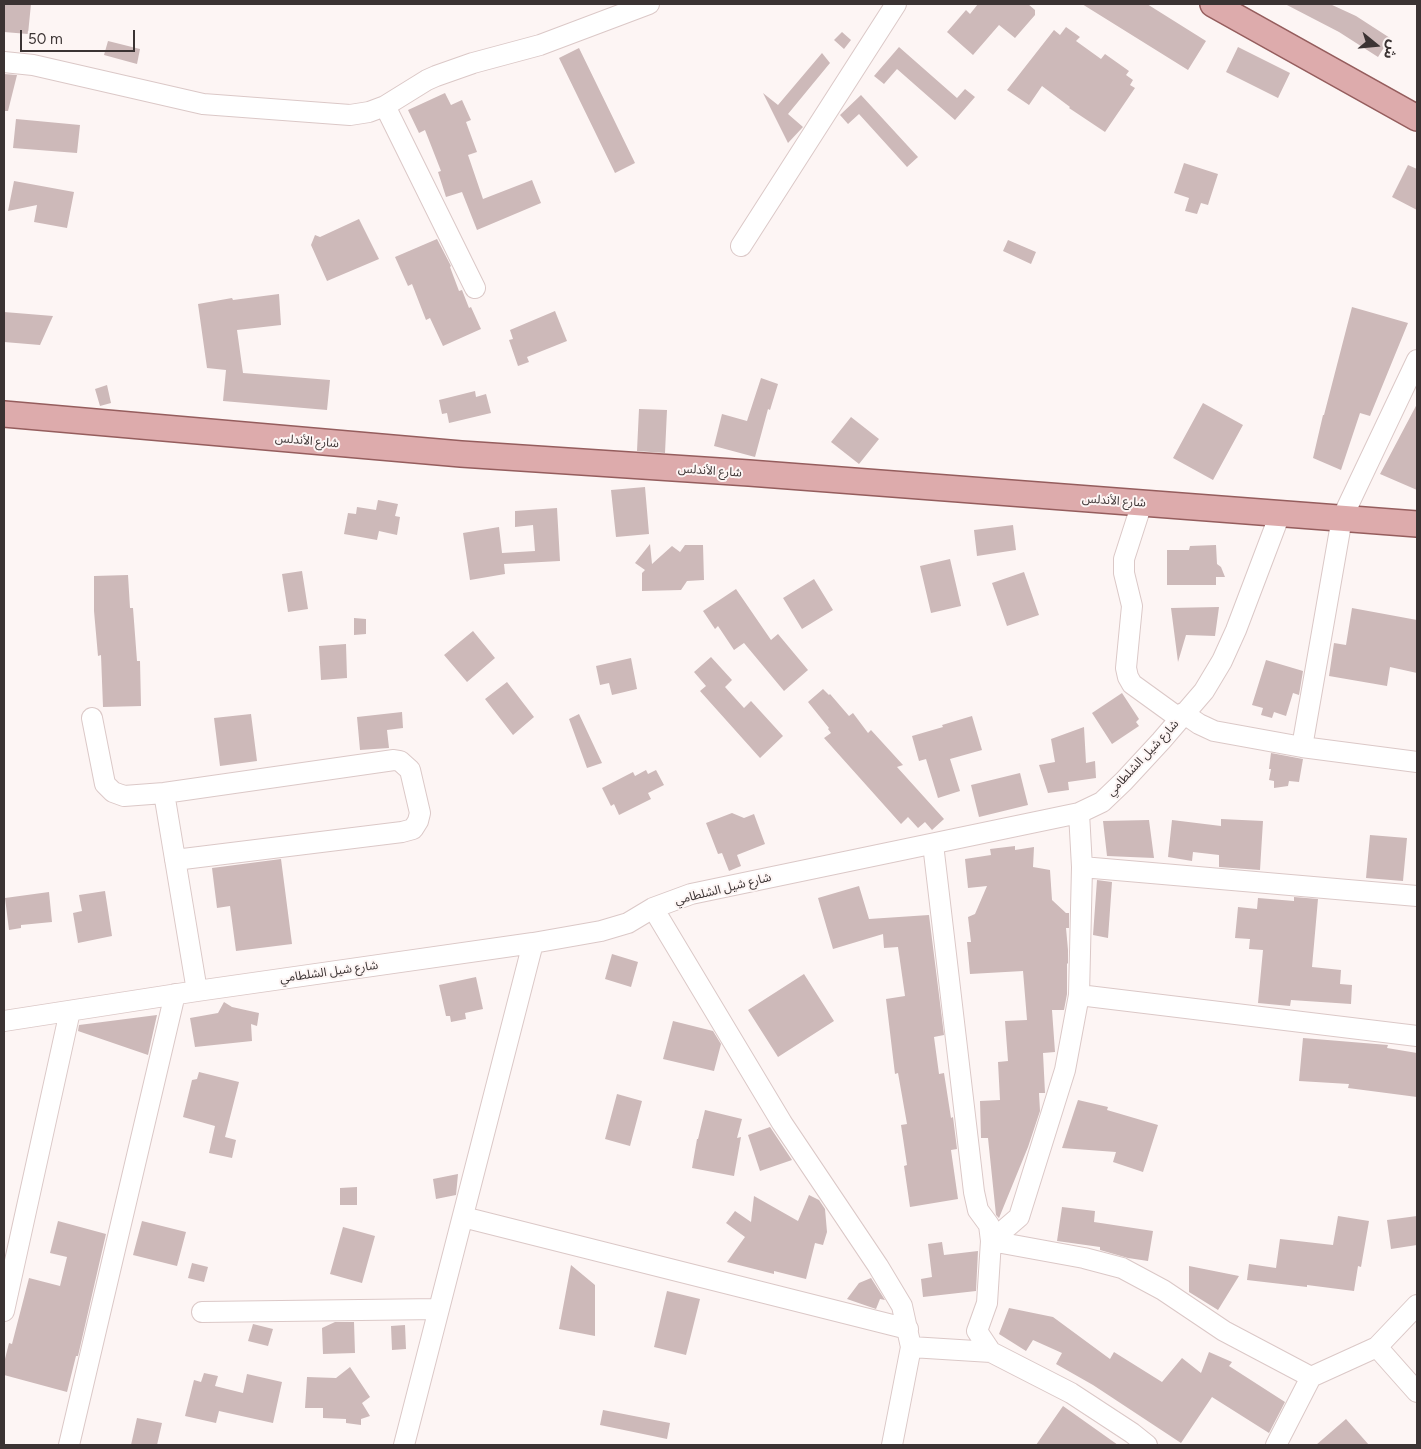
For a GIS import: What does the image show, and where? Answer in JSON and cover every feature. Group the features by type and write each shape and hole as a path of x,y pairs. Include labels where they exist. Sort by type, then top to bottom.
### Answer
{"main road":[{"path":"1213,4 1417,118"},
{"name":"شارع الأندلس","path":"4,414 461,454 1417,524"}],"street":[{"path":"4,62 32,65 218,106 350,115 369,112 386,106 436,76 484,60 540,45 649,4"},
{"path":"741,246 896,4"},
{"path":"386,106 475,288"},
{"path":"1302,747 1342,518 1417,360"},
{"path":"1142,503 1124,559 1124,573 1132,606 1126,668 1132,684 1181,716 1214,731 1302,747 1417,762"},
{"name":"شارع شيل الشلطامي","path":"4,1021 175,994 533,943 628,923 653,908 691,894 1078,813 1102,802 1155,748 1204,691 1222,660 1236,630 1280,514"},
{"path":"92,718 105,784 112,792 124,796 164,793 394,760 405,764 410,770 420,813 413,829 402,832 175,860"},
{"path":"164,793 197,991"},
{"path":"991,1241 1019,1218 1065,1070 1079,995 1082,868 1078,813"},
{"path":"933,844 974,1192 978,1210 988,1225 991,1241 986,1302 977,1331 992,1352"},
{"path":"1082,868 1417,896"},
{"path":"653,908 782,1123 878,1266 902,1306 910,1338 892,1445"},
{"path":"404,1445 533,943"},
{"path":"69,1445 175,994"},
{"path":"1079,995 1417,1036"},
{"path":"4,1311 70,1011"},
{"path":"463,1217 910,1338 992,1352 1071,1393 1147,1445"},
{"path":"991,1241 1031,1250 1084,1258 1122,1268 1164,1290 1224,1331 1311,1377"},
{"path":"1278,1445 1311,1377 1377,1347 1417,1305"},
{"path":"202,1312 439,1309"},
{"path":"1377,1347 1417,1392"}],"building":[{"path":"4,4 31,4 28,34 4,32"},
{"path":"978,4 1028,4 1035,10 1035,15 1015,38 999,25 973,55 947,32 966,10 970,14"},
{"path":"1082,4 1147,4 1206,41 1188,70"},
{"path":"1285,4 1330,4 1356,16 1390,38 1378,57 1339,32"},
{"path":"1066,27 1080,37 1076,41 1101,59 1105,54 1129,71 1126,75 1133,80 1130,85 1135,88 1105,132 1069,108 1042,86 1029,105 1007,90 1054,30 1060,35"},
{"path":"842,32 851,40 844,49 834,40"},
{"path":"108,41 140,49 137,64 104,55"},
{"path":"899,47 957,98 965,89 975,97 955,120 897,69 884,84 874,76"},
{"path":"1238,47 1290,73 1278,98 1226,72"},
{"path":"579,48 635,163 615,173 559,58"},
{"path":"822,53 830,63 788,114 803,127 788,143 763,93 778,105"},
{"path":"4,74 17,75 8,111 4,111"},
{"path":"445,93 451,105 462,100 471,120 466,122 477,152 468,155 483,199 532,180 541,203 477,230 462,192 446,197 438,172 441,171 425,130 419,133 408,110"},
{"path":"861,95 918,157 907,167 859,114 848,124 840,115"},
{"path":"16,119 80,125 77,153 13,148"},
{"path":"1184,163 1218,174 1208,205 1201,203 1197,214 1185,211 1189,198 1174,193"},
{"path":"1408,165 1417,169 1417,210 1392,197"},
{"path":"14,181 74,192 67,228 34,222 37,205 8,211"},
{"path":"359,219 379,259 327,281 311,245 315,235 320,237"},
{"path":"437,239 451,266 459,291 462,290 469,308 471,307 481,329 443,346 430,318 426,320 412,284 408,286 395,257"},
{"path":"1008,240 1036,252 1031,264 1003,251"},
{"path":"279,294 281,325 237,330 243,373 330,380 327,410 223,401 226,370 207,368 198,304 232,298 233,300"},
{"path":"1352,307 1408,323 1370,416 1360,413 1341,470 1313,458"},
{"path":"555,311 567,341 527,357 529,362 518,366 509,340 513,339 510,330"},
{"path":"4,312 53,316 40,345 4,342"},
{"path":"761,378 778,384 770,410 768,409 755,457 714,446 722,414 747,421"},
{"path":"107,385 111,403 100,406 95,389"},
{"path":"475,391 476,397 486,394 491,413 449,423 447,413 442,414 439,400"},
{"path":"1203,403 1243,425 1213,480 1173,458"},
{"path":"1417,404 1417,490 1380,474"},
{"path":"639,409 667,410 665,453 637,451"},
{"path":"851,417 879,439 859,464 831,442"},
{"path":"645,487 649,534 616,537 611,490"},
{"path":"378,500 398,504 395,516 400,517 397,535 379,531 377,540 344,534 348,513 356,514 357,507 376,510"},
{"path":"557,508 560,561 504,564 505,574 470,580 463,533 499,527 502,553 535,551 533,525 515,527 515,511"},
{"path":"1013,525 1016,550 977,556 974,530"},
{"path":"650,544 652,564 672,546 680,552 685,545 703,545 704,580 687,581 681,590 642,591 642,573 645,570 635,563"},
{"path":"1216,545 1217,564 1221,567 1225,577 1216,577 1216,585 1167,585 1167,550 1189,550 1190,546"},
{"path":"950,559 961,606 931,613 920,566"},
{"path":"302,571 308,609 288,612 282,574"},
{"path":"1024,572 1039,615 1007,626 992,583"},
{"path":"128,575 130,608 133,608 137,661 140,661 141,706 103,707 101,655 98,656 94,611 94,576"},
{"path":"814,579 833,610 802,629 783,598"},
{"path":"736,589 771,640 778,634 808,670 784,691 744,643 734,650 718,626 715,629 703,611"},
{"path":"1219,607 1215,636 1186,635 1178,662 1171,608"},
{"path":"1352,608 1417,620 1417,673 1390,667 1387,686 1329,676 1334,643 1346,645"},
{"path":"354,618 366,619 366,634 354,635"},
{"path":"473,631 495,658 467,682 444,655"},
{"path":"346,644 347,678 321,680 319,646"},
{"path":"711,657 732,680 725,687 744,708 751,701 783,736 760,758 700,691 706,686 694,672"},
{"path":"631,658 637,689 612,695 609,683 600,685 596,666"},
{"path":"1266,660 1303,671 1299,695 1293,693 1286,716 1274,712 1272,718 1261,715 1263,708 1252,705"},
{"path":"507,682 534,717 513,735 485,699"},
{"path":"823,689 830,694 849,716 853,713 868,733 871,730 903,765 897,767 944,819 932,830 925,822 918,828 908,817 901,824 824,738 831,733 829,728 808,702"},
{"path":"1122,693 1139,719 1136,722 1139,726 1112,744 1092,713"},
{"path":"402,712 403,728 387,730 389,748 360,750 357,717"},
{"path":"251,714 257,761 220,766 214,718"},
{"path":"579,714 602,763 587,768 569,719"},
{"path":"972,716 982,750 950,759 960,791 938,798 926,759 919,761 912,736"},
{"path":"1084,727 1086,763 1095,761 1096,778 1068,782 1069,790 1048,793 1039,765 1055,762 1051,739"},
{"path":"1271,753 1303,759 1299,782 1289,781 1288,786 1274,788 1274,781 1269,780"},
{"path":"646,770 648,774 656,770 664,785 648,793 651,799 619,815 614,804 611,806 602,788 633,772 635,776"},
{"path":"1020,773 1028,805 979,817 971,785"},
{"path":"732,813 744,818 754,814 765,844 737,855 741,866 729,871 722,853 718,854 706,823"},
{"path":"1221,819 1263,821 1260,870 1219,867 1219,855 1193,852 1192,861 1168,857 1172,820 1221,826"},
{"path":"1149,820 1154,858 1107,856 1103,821"},
{"path":"1370,835 1407,838 1403,881 1366,878"},
{"path":"1015,846 1015,850 1034,847 1033,867 1050,870 1052,900 1066,913 1069,913 1069,928 1066,928 1068,950 1067,994 1064,1010 1052,1010 1055,1052 1043,1053 1045,1093 1039,1093 1040,1111 1028,1147 999,1218 996,1215 988,1138 981,1138 980,1101 1000,1100 998,1062 1008,1061 1005,1021 1027,1020 1023,971 970,974 967,942 971,942 968,917 975,914 987,886 968,888 965,859 991,855 990,849"},
{"path":"281,859 292,944 236,951 230,906 217,908 212,868"},
{"path":"1097,880 1112,882 1108,938 1093,935"},
{"path":"859,886 869,919 929,915 944,1035 934,1037 939,1074 944,1073 951,1118 953,1117 957,1149 951,1150 958,1199 910,1207 904,1166 907,1165 901,1125 907,1124 898,1073 895,1074 886,999 905,996 898,947 884,948 883,934 833,949 818,898"},
{"path":"105,891 112,936 78,943 73,913 82,911 79,895"},
{"path":"49,892 52,922 21,925 21,928 9,930 5,898"},
{"path":"1294,897 1318,899 1312,967 1341,970 1340,984 1352,985 1351,1004 1291,1000 1290,1006 1258,1003 1263,950 1249,949 1250,939 1235,938 1238,907 1257,909 1258,898 1294,901"},
{"path":"612,954 638,962 631,987 605,979"},
{"path":"804,974 834,1021 778,1057 748,1010"},
{"path":"476,977 483,1009 465,1013 466,1019 451,1022 450,1016 446,1016 439,985"},
{"path":"224,1002 232,1007 259,1013 257,1026 251,1024 252,1041 195,1047 190,1018 218,1013"},
{"path":"157,1015 148,1055 78,1031 79,1025"},
{"path":"673,1021 713,1031 721,1044 714,1071 663,1059"},
{"path":"1303,1038 1388,1045 1387,1048 1417,1053 1417,1097 1348,1088 1349,1084 1299,1081"},
{"path":"199,1072 239,1082 225,1137 236,1140 232,1158 209,1153 215,1126 183,1117 192,1080 197,1079"},
{"path":"617,1094 642,1101 630,1146 605,1139"},
{"path":"1078,1100 1108,1107 1107,1110 1158,1125 1143,1172 1113,1162 1116,1152 1062,1148"},
{"path":"705,1110 742,1119 737,1138 741,1137 734,1176 692,1168"},
{"path":"770,1127 792,1160 760,1171 748,1135"},
{"path":"458,1174 456,1195 436,1199 433,1179"},
{"path":"357,1187 357,1205 340,1205 340,1188"},
{"path":"809,1195 819,1200 825,1209 827,1232 823,1245 815,1243 806,1279 774,1271 774,1274 727,1262 745,1237 726,1223 735,1211 751,1222 754,1196 798,1221"},
{"path":"1062,1207 1095,1211 1094,1222 1153,1231 1148,1261 1128,1258 1100,1250 1100,1247 1057,1241"},
{"path":"1338,1216 1369,1221 1361,1267 1358,1266 1354,1291 1247,1280 1249,1264 1276,1268 1280,1239 1333,1245"},
{"path":"1417,1216 1417,1245 1391,1249 1387,1220"},
{"path":"58,1221 106,1234 78,1356 76,1356 67,1392 4,1375 4,1363 9,1343 12,1344 29,1278 60,1286 67,1257 50,1253"},
{"path":"142,1221 186,1232 177,1266 133,1255"},
{"path":"343,1227 375,1236 362,1283 330,1274"},
{"path":"942,1242 944,1255 978,1251 976,1291 923,1297 921,1279 932,1277 928,1244"},
{"path":"192,1263 208,1267 204,1282 188,1278"},
{"path":"571,1265 595,1285 595,1336 559,1329"},
{"path":"1189,1266 1239,1276 1218,1310 1189,1292"},
{"path":"871,1278 885,1300 880,1299 876,1309 847,1299 859,1283"},
{"path":"667,1291 700,1299 686,1355 654,1347"},
{"path":"1009,1308 1053,1317 1110,1359 1114,1352 1162,1382 1182,1358 1201,1373 1209,1352 1232,1362 1229,1366 1285,1402 1269,1433 1212,1397 1181,1443 1093,1385 1056,1364 1062,1353 1033,1340 1026,1351 999,1334"},
{"path":"335,1322 354,1322 355,1353 323,1354 322,1328"},
{"path":"253,1324 273,1329 268,1346 248,1341"},
{"path":"405,1325 406,1349 392,1350 391,1326"},
{"path":"350,1367 370,1397 362,1403 370,1416 361,1419 361,1425 346,1423 346,1419 323,1418 323,1408 305,1408 307,1377 336,1378"},
{"path":"204,1373 218,1376 215,1386 243,1393 247,1374 282,1382 273,1423 219,1411 216,1423 185,1416 194,1380 201,1382"},
{"path":"1063,1406 1118,1445 1036,1445"},
{"path":"603,1410 670,1423 667,1439 600,1425"},
{"path":"137,1418 162,1423 157,1445 131,1445"},
{"path":"1346,1419 1369,1445 1316,1445"}]}
